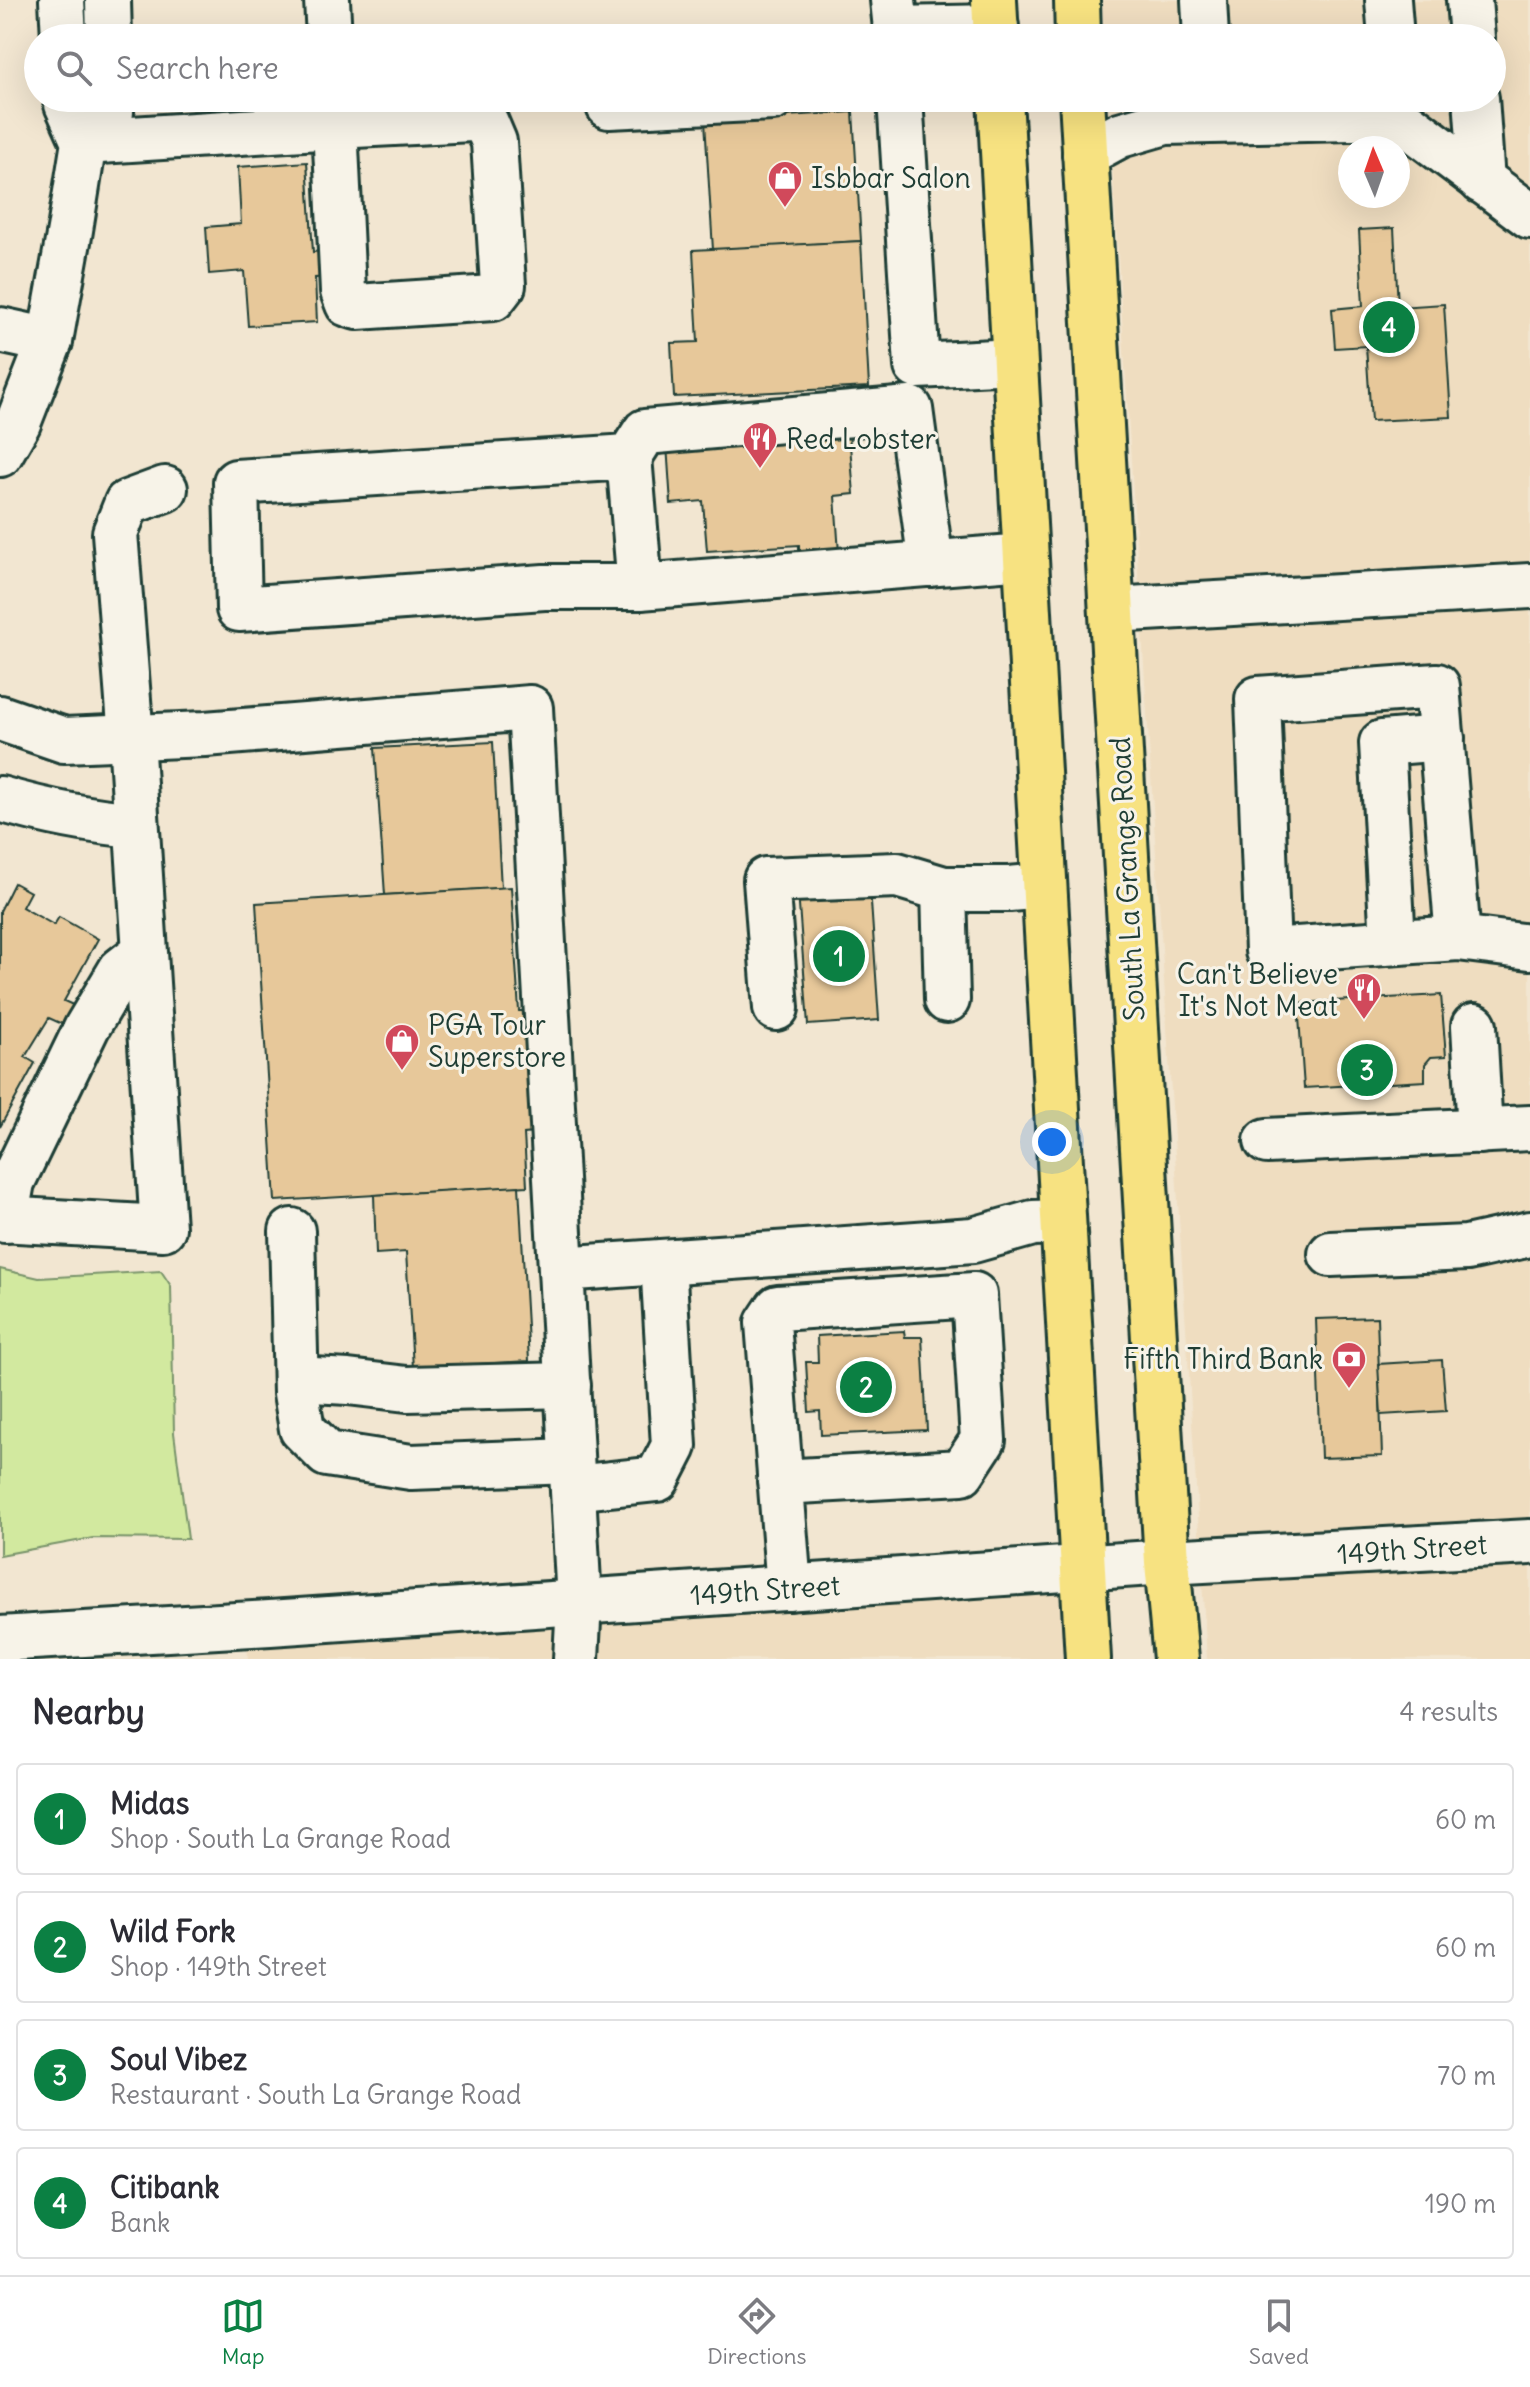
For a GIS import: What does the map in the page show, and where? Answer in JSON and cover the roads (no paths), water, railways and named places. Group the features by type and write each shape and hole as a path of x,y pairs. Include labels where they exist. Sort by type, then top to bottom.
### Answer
{"highway":[{"path":"1077,0 1078,24"},
{"path":"1001,112 1088,1659"},
{"name":"South La Grange Road","path":"1083,112 1167,1562 1176,1659"}],"street":[{"path":"62,0 63,24"},
{"path":"108,0 109,24"},
{"path":"327,0 328,24"},
{"path":"1204,0 1205,24"},
{"path":"1388,0 1390,24"},
{"path":"1469,0 1471,24"},
{"path":"895,22 995,22"},
{"path":"71,112 84,142"},
{"path":"0,454 18,423 50,341 84,142 111,112"},
{"path":"84,142 334,112 472,119 486,123 494,142 503,285 493,298 357,307 348,304 343,291 334,112"},
{"path":"901,112 917,366 1014,361"},
{"path":"1085,154 1120,135 1202,112"},
{"path":"1402,112 1482,181 1530,216"},
{"path":"1477,112 1482,181"},
{"path":"0,330 50,341"},
{"path":"640,587 629,457 645,432 910,409 931,564"},
{"path":"629,457 236,482 239,609 544,587 640,587 1025,556"},
{"path":"144,952 121,970 87,1027 12,1182 2,1220 163,1228 131,738 115,533 127,503 165,489"},
{"path":"1112,610 1530,586"},
{"path":"1458,938 1437,686 1258,699 1268,951 1458,938 1530,947"},
{"path":"0,718 64,740 205,734 530,708 579,1602 576,1659"},
{"path":"1393,942 1382,743 1442,738"},
{"path":"0,799 92,821 136,825"},
{"path":"776,1008 766,880 897,875 944,889 1043,886"},
{"path":"944,889 947,1000"},
{"path":"1474,1026 1480,1131"},
{"path":"1267,1141 1530,1128"},
{"path":"561,1269 973,1240 1033,1223 1062,1222"},
{"path":"292,1231 296,1379 302,1429 327,1454 411,1467 657,1479 674,1446 663,1262"},
{"path":"1331,1254 1467,1248 1530,1234"},
{"path":"780,1482 962,1472 983,1440 973,1240"},
{"path":"789,1588 768,1323 778,1308 974,1295"},
{"path":"296,1379 407,1389 568,1385"},
{"name":"149th Street","path":"0,1639 152,1645 272,1641 579,1602 1167,1562 1530,1542"}],"place":[{"name":"Isbbar Salon","path":"785,209"},
{"name":"Citibank","path":"1389,327"},
{"name":"Red Lobster","path":"760,470"},
{"name":"Midas","path":"839,956"},
{"name":"Can't Believe It's Not Meat","path":"1364,1021"},
{"name":"Soul Vibez","path":"1367,1070"},
{"name":"PGA Tour Superstore","path":"402,1072"},
{"name":"Wild Fork","path":"866,1387"},
{"name":"Fifth Third Bank","path":"1349,1390"}]}
